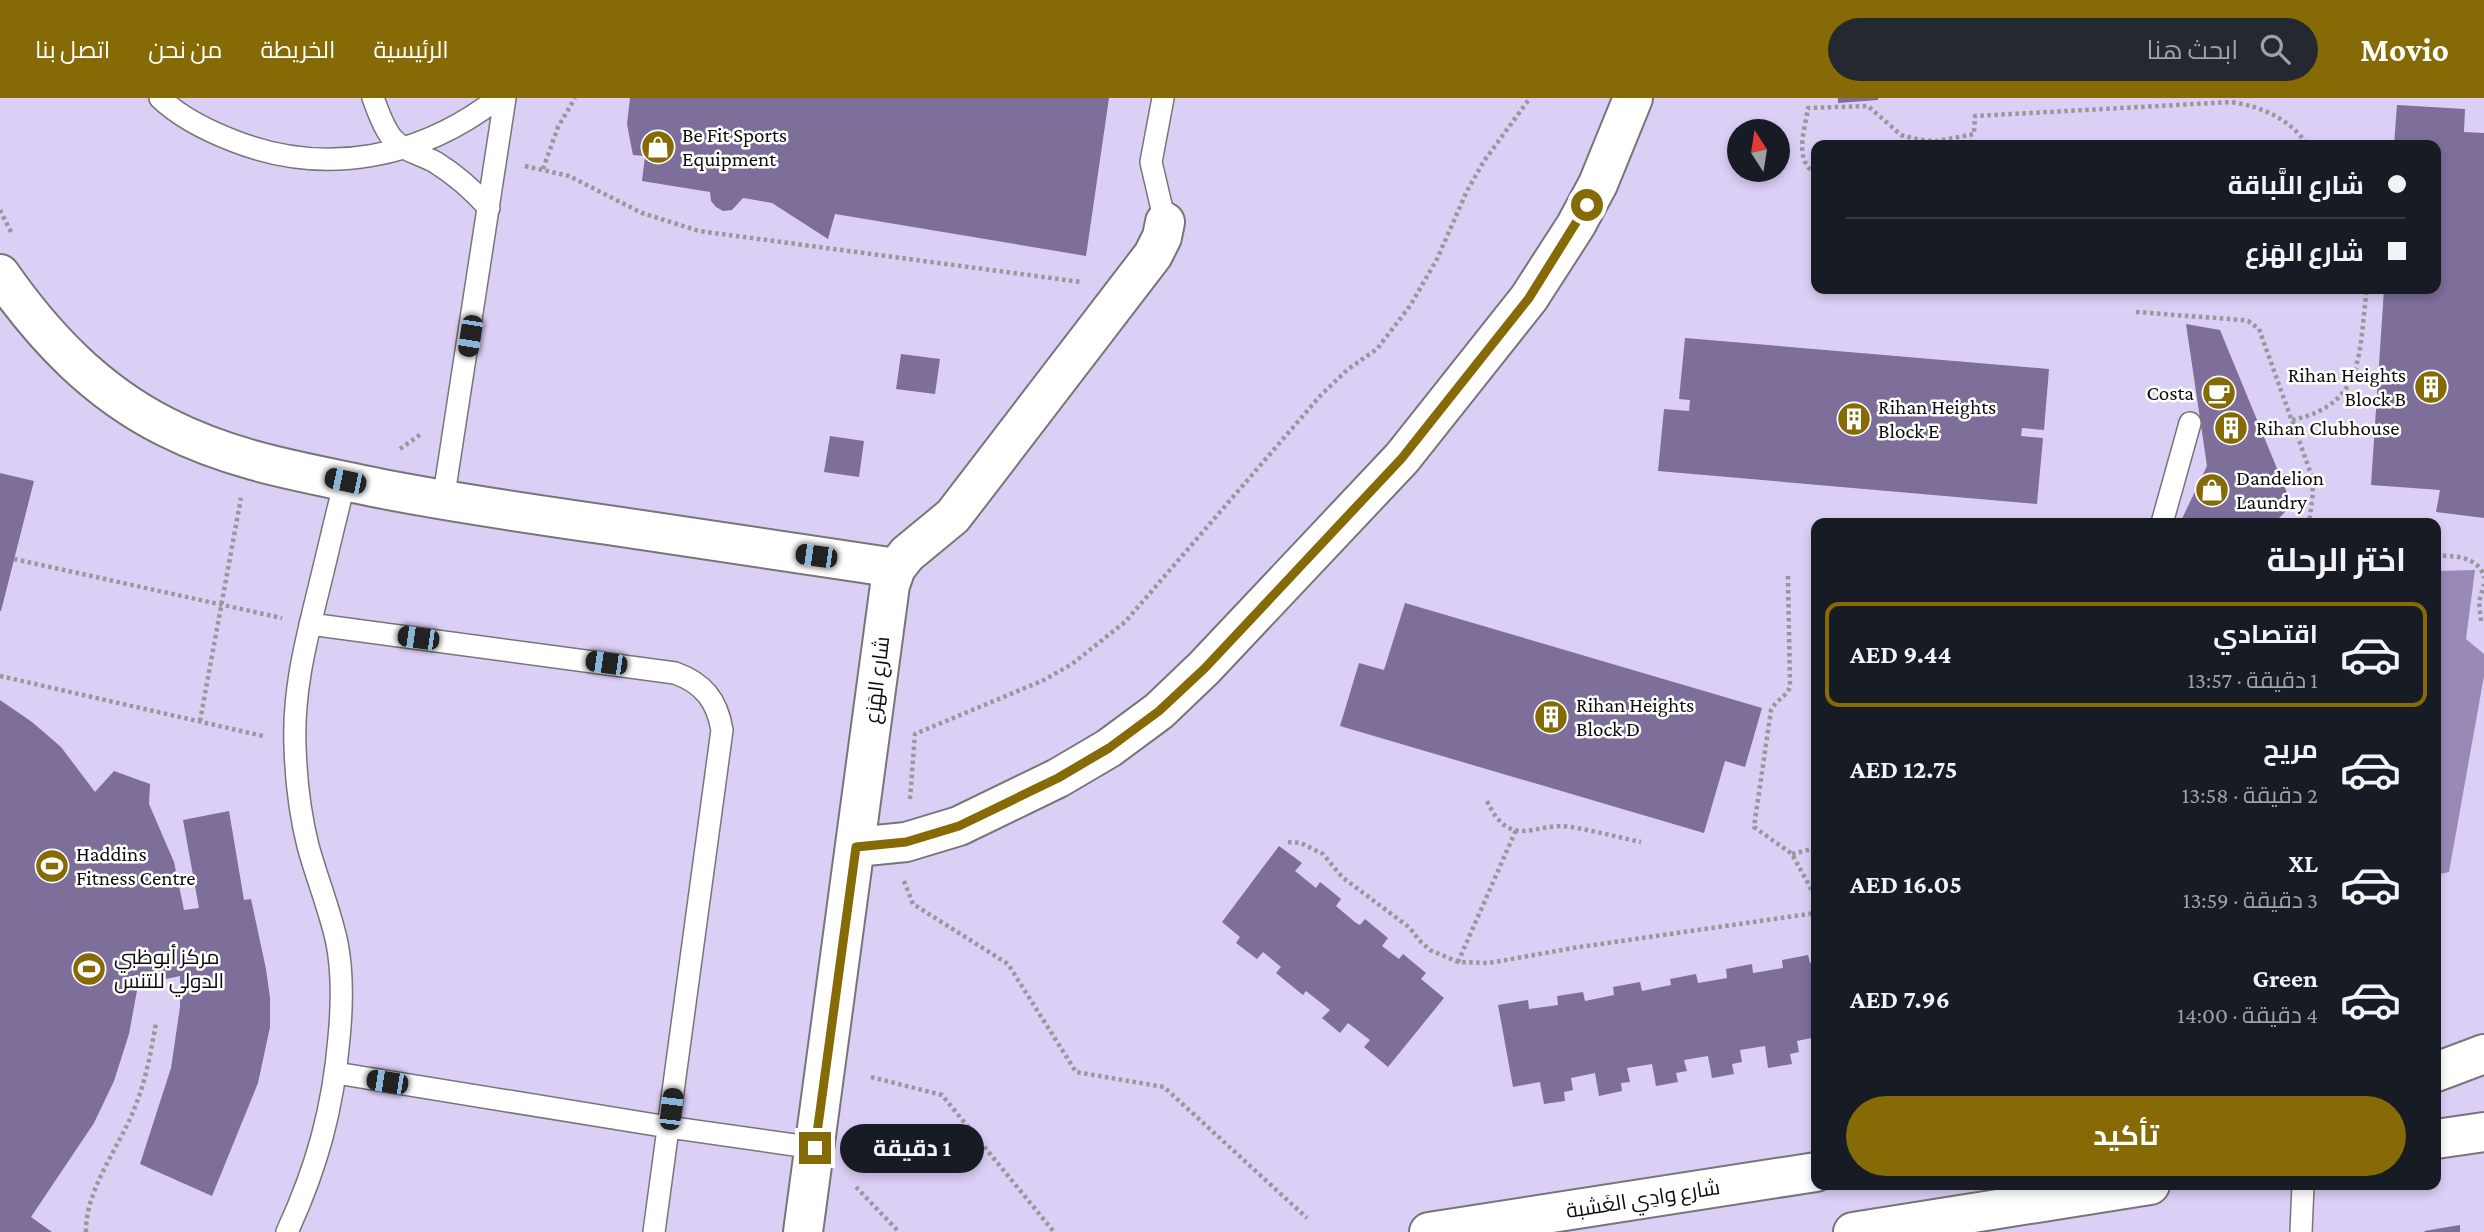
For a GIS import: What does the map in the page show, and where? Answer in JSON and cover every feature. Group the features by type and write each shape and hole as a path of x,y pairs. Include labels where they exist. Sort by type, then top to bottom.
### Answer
{"street":[{"path":"856,847 906,842 959,826 1058,778 1109,748 1159,711 1205,668 1402,458 1529,298 1592,195 1612,154 1633,98"},
{"path":"0,274 53,343 114,395 163,425 204,445 247,460 443,501 896,568 907,554 953,516 1153,256 1162,237 1165,222"},
{"name":"شارع الهَزع","path":"803,1232 888,600 896,568"},
{"path":"2441,1070 2484,1054"},
{"path":"2441,1138 2484,1132"},
{"name":"شارع وادِي الغَشبة","path":"1429,1232 1811,1173"},
{"path":"1853,1232 2118,1190"}],"lane":[{"path":"160,98 210,132 256,150 305,159 356,159 405,149 441,135 475,116 498,98"},
{"path":"373,98 389,133 405,149 432,160 456,176 489,208"},
{"path":"443,501 505,98"},
{"path":"1163,98 1151,162 1165,222"},
{"path":"2163,518 2190,423"},
{"path":"287,1232 317,1160 330,1112 336,1073 342,981 330,912 301,812 295,743 297,683 345,481"},
{"path":"310,624 675,673 690,678 713,699 722,730 654,1232"},
{"path":"336,1073 815,1148"},
{"path":"2301,1232 2303,1190"}],"path":[{"path":"543,169 558,127 575,98"},
{"path":"1957,140 1974,135 1975,116 2231,102 2267,111 2284,120 2304,140"},
{"path":"1811,170 1807,166 1802,149 1808,108 1868,106 1901,135 1920,140"},
{"path":"495,162 569,176 642,213 699,231 1127,288"},
{"path":"0,210 16,240"},
{"path":"2292,420 2323,411 2347,389 2355,374 2366,294"},
{"path":"2136,312 2242,320 2254,325 2261,336 2311,474 2313,493 2310,518"},
{"path":"391,453 411,443 426,427"},
{"path":"200,721 247,460"},
{"path":"2441,556 2466,559 2479,567 2484,578"},
{"path":"14,559 310,624"},
{"path":"1788,576 1790,687 1771,709 1754,828 1792,854 1811,889"},
{"path":"2481,621 2480,602 2484,584"},
{"path":"0,676 295,743"},
{"path":"1487,801 1498,819 1516,830 1527,832 1568,827 1641,842"},
{"path":"1458,962 1516,830"},
{"path":"1288,842 1312,847 1323,854 1342,877 1410,928 1430,950 1458,962 1489,963 1579,947 1811,914"},
{"path":"1792,854 1811,849"},
{"path":"86,1232 89,1206 136,1106 149,1065 156,1023"},
{"path":"871,1077 942,1095 1054,1232"},
{"path":"856,1187 899,1232"}],"shaded area":[{"path":"0,98 2484,98 2484,1232 0,1232"},
{"path":"2475,570 2466,639 2484,654 2484,676 2449,872 2441,874 2441,571"}],"building":[{"path":"630,98 1109,98 1086,256 835,214 828,239 772,203 743,198 732,210 723,211 711,201 710,192 642,181 645,156 633,155 627,124"},
{"path":"1838,98 1878,98 1878,100 1838,103"},
{"name":"Rihan Heights Block B","path":"2397,105 2465,109 2464,132 2484,133 2484,518 2436,512 2440,490 2371,485 2384,294 2441,294 2441,140 2394,140"},
{"name":"Rihan Clubhouse","path":"2186,324 2220,330 2292,505 2279,518 2182,518 2207,466"},
{"name":"Rihan Heights Block E","path":"1685,338 2049,369 2044,430 2022,428 2021,436 2043,438 2037,504 1658,471 1664,409 1689,411 1690,400 1679,399"},
{"path":"901,354 940,359 935,394 896,389"},
{"path":"830,436 864,441 859,477 824,472"},
{"path":"0,473 34,481 1,611 0,611"},
{"name":"Rihan Heights Block D","path":"1405,603 1762,708 1745,767 1725,761 1704,833 1340,726 1359,663 1384,670"},
{"name":"مركز أبوظبي الدولي للتنس","path":"0,700 32,722 61,747 95,792 114,771 150,784 149,804 174,862 184,910 199,908 183,820 229,811 244,900 251,899 266,969 270,1027 258,1083 212,1196 140,1164 171,1068 180,1007 180,976 138,985 129,1034 114,1081 94,1123 31,1217 52,1232 0,1232"},
{"path":"1279,846 1302,863 1295,871 1316,888 1320,882 1341,899 1336,906 1356,923 1360,925 1365,919 1388,938 1382,946 1399,959 1403,954 1426,973 1421,979 1444,998 1388,1067 1364,1047 1370,1040 1348,1023 1340,1033 1322,1018 1330,1010 1306,991 1303,995 1276,973 1281,967 1263,952 1257,959 1236,943 1240,937 1222,922"},
{"path":"1808,955 1811,963 1811,1038 1797,1041 1799,1052 1790,1054 1792,1064 1768,1068 1765,1046 1740,1050 1742,1062 1732,1064 1734,1074 1712,1078 1708,1056 1684,1060 1687,1071 1676,1073 1678,1082 1656,1086 1652,1064 1627,1068 1630,1082 1621,1083 1622,1091 1599,1096 1595,1073 1571,1078 1573,1090 1564,1092 1565,1101 1544,1104 1540,1082 1513,1087 1498,1005 1528,1000 1529,1009 1558,1005 1557,996 1583,992 1585,1001 1614,995 1613,987 1640,982 1642,991 1671,985 1670,979 1696,974 1698,983 1727,978 1726,969 1752,964 1753,973 1783,968 1782,960"},
{"path":"2460,1225 2460,1232 2424,1231"}],"place":[{"name":"Be Fit Sports Equipment","path":"658,147"},
{"name":"Rihan Heights Block B","path":"2431,387"},
{"name":"Costa","path":"2219,393"},
{"name":"Rihan Heights Block E","path":"1854,419"},
{"name":"Rihan Clubhouse","path":"2231,428"},
{"name":"Dandelion Laundry","path":"2212,490"},
{"name":"Rihan Heights Block D","path":"1551,717"},
{"name":"Haddins Fitness Centre","path":"52,866"},
{"name":"مركز أبوظبي الدولي للتنس","path":"89,969"}],"route":[{"path":"815,1148 856,847 906,842 959,826 1058,778 1109,748 1159,711 1205,668 1402,458 1529,298 1587,205"}]}
